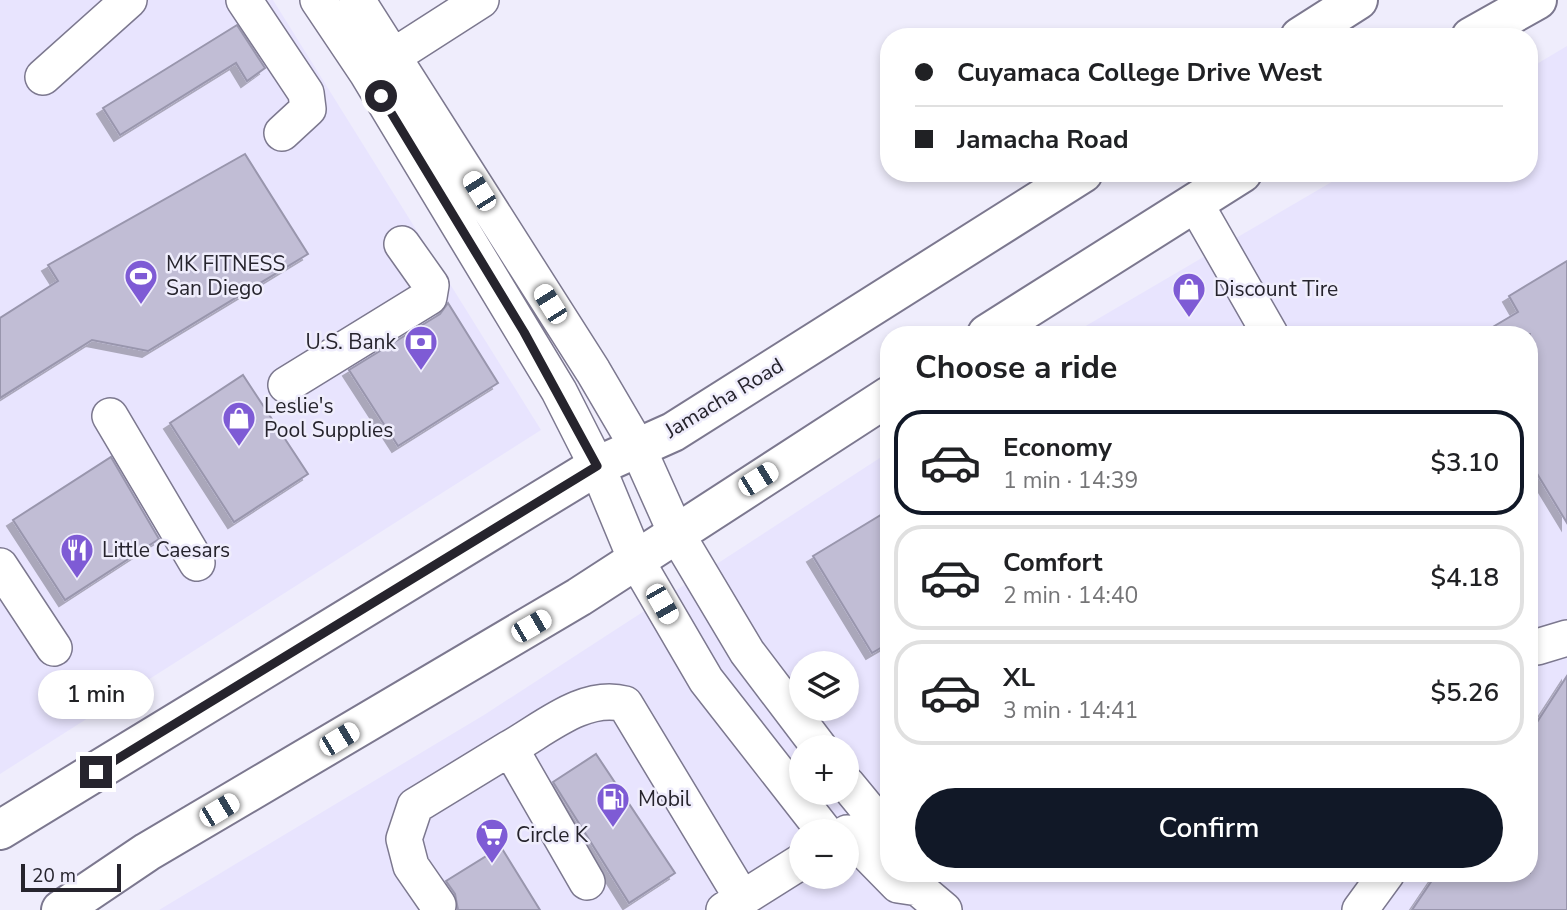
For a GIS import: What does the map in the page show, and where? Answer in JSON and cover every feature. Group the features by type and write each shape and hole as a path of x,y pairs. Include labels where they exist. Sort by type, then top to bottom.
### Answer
{"main road":[{"path":"1314,28 1358,0"},
{"path":"1487,28 1537,0"},
{"name":"Jamacha Road","path":"0,830 597,466 673,432 1069,182"},
{"path":"1000,326 1228,182"},
{"path":"61,910 147,852 579,597 880,402"}],"street":[{"path":"43,77 129,0"},
{"path":"244,0 306,93 308,109 282,132"},
{"path":"318,0 380,65 637,446 676,533 747,652 810,735"},
{"path":"357,0 380,65 597,466 636,560 706,680 815,819"},
{"path":"380,65 481,0"},
{"path":"1195,203 1265,326"},
{"path":"286,385 429,298 430,285 402,244"},
{"path":"110,416 197,563"},
{"path":"1,569 54,648"},
{"path":"438,905 411,866 404,839 415,806 590,702 609,700 625,704 733,904 789,869"},
{"path":"510,748 587,882"},
{"path":"859,805 880,847"},
{"path":"919,882 944,910"},
{"path":"1360,910 1380,882"}],"shaded area":[{"path":"0,0 273,0 541,430 0,774"},
{"path":"1567,46 1567,910 159,910 484,715 880,458 880,882 1538,882 1538,326 1086,326 1332,182 1538,182 1538,63"}],"building":[{"path":"237,25 265,68 247,81 236,63 120,135 103,108"},
{"path":"245,154 308,254 148,351 92,340 0,398 0,318 58,281 48,265"},
{"path":"1567,261 1567,523 1538,475 1538,326 1494,326 1518,312 1509,296"},
{"name":"U.S. Bank","path":"448,303 498,383 398,446 349,370 440,314"},
{"name":"Leslie's Pool Supplies","path":"243,375 308,474 234,522 170,423"},
{"path":"111,457 159,539 65,600 13,520"},
{"path":"880,515 880,648 872,653 813,556"},
{"path":"1567,676 1567,910 1412,910 1431,882 1538,882 1538,721"},
{"name":"Mobil","path":"596,754 675,873 629,903 553,782"},
{"name":"Circle K","path":"501,847 540,910 458,910 455,894 446,881"}],"place":[{"name":"MK FITNESS San Diego","path":"141,306"},
{"name":"Discount Tire","path":"1189,319"},
{"name":"U.S. Bank","path":"421,372"},
{"name":"Leslie's Pool Supplies","path":"239,448"},
{"name":"Little Caesars","path":"77,580"},
{"name":"Mobil","path":"613,829"},
{"name":"Circle K","path":"492,865"}],"route":[{"path":"96,772 597,466 566,404 524,332 381,96"}]}
